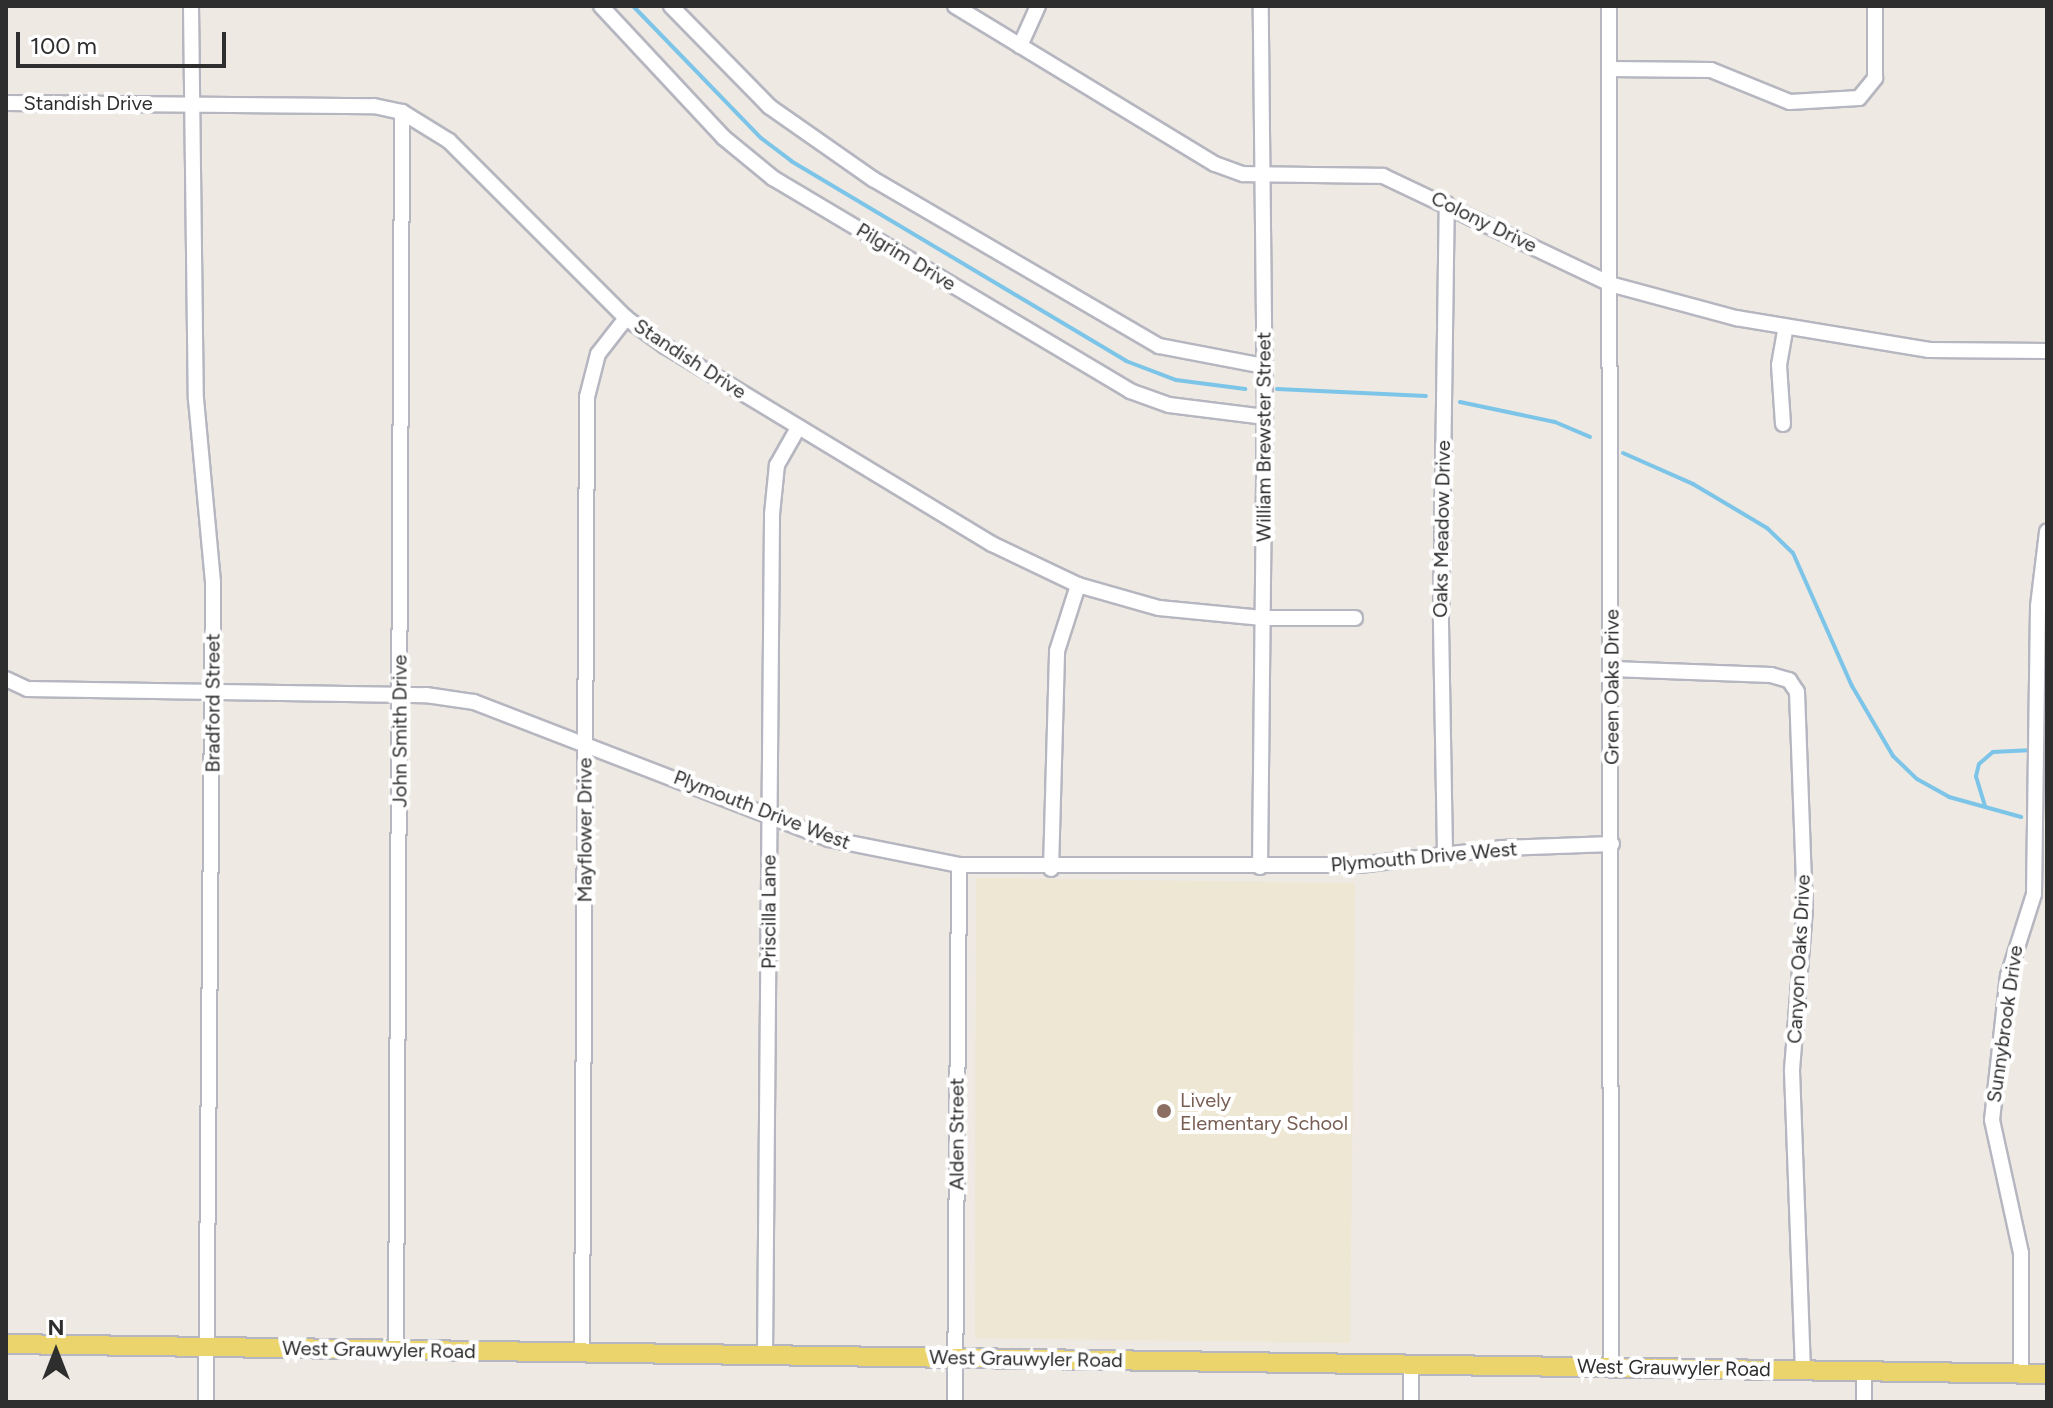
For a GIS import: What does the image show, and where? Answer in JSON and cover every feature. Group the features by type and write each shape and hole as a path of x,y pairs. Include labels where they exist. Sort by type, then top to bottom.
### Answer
{"main road":[{"name":"West Grauwyler Road","path":"6,1344 2047,1374"}],"street":[{"name":"Bradford Street","path":"191,6 196,399 211,528 213,693 206,1402"},
{"name":"Pilgrim Drive","path":"601,6 723,137 773,178 1130,391 1180,408 1265,417"},
{"path":"671,6 770,107 873,179 1159,346 1264,366"},
{"name":"Colony Drive","path":"955,6 1215,164 1243,174 1383,176 1610,284 1786,327 1929,350 2047,351"},
{"path":"1020,46 1038,6"},
{"name":"William Brewster Street","path":"1260,867 1265,417 1261,6"},
{"name":"Green Oaks Drive","path":"1609,6 1611,1367"},
{"path":"1609,69 1711,70 1790,102 1859,98 1875,78 1875,6"},
{"name":"Standish Drive","path":"6,103 374,106 402,112 449,141 626,318 798,428 992,544 1078,585 1159,608 1263,618 1355,618"},
{"name":"John Smith Drive","path":"396,1350 402,112"},
{"name":"Oaks Meadow Drive","path":"1445,853 1441,618 1447,204"},
{"name":"Mayflower Drive","path":"582,1353 587,397 598,354 626,318"},
{"path":"1783,424 1779,365 1786,327"},
{"name":"Priscilla Lane","path":"765,1355 774,481 798,428"},
{"name":"Sunnybrook Drive","path":"2021,1373 2021,1253 1992,1120 2008,976 2034,894 2038,606 2047,532"},
{"path":"1051,869 1057,651 1078,585"},
{"name":"Canyon Oaks Drive","path":"1612,669 1771,675 1789,680 1797,692 1805,908 1792,1071 1803,1370"},
{"name":"Plymouth Drive West","path":"12,682 213,693 400,694 474,702 585,741 853,845 959,865 1051,869 1367,865 1445,853 1612,844"},
{"name":"Alden Street","path":"955,1402 959,865"},
{"path":"1411,1364 1411,1402"},
{"path":"1864,1371 1864,1402"}],"shaded area":[{"name":"Lively Elementary School","path":"976,878 1355,883 1350,1343 975,1338"}],"waterway":[{"path":"633,6 761,138 791,161 1126,361 1176,380 1245,389"},
{"path":"1277,389 1426,396"},
{"path":"1460,402 1555,422 1590,437"},
{"path":"1623,453 1693,484 1767,528 1793,553 1852,686 1893,756 1917,779 1949,797 2021,817"},
{"path":"1985,806 1976,776 1979,764 1993,752 2033,750"}],"place":[{"name":"Lively Elementary School","path":"1164,1111"}]}
